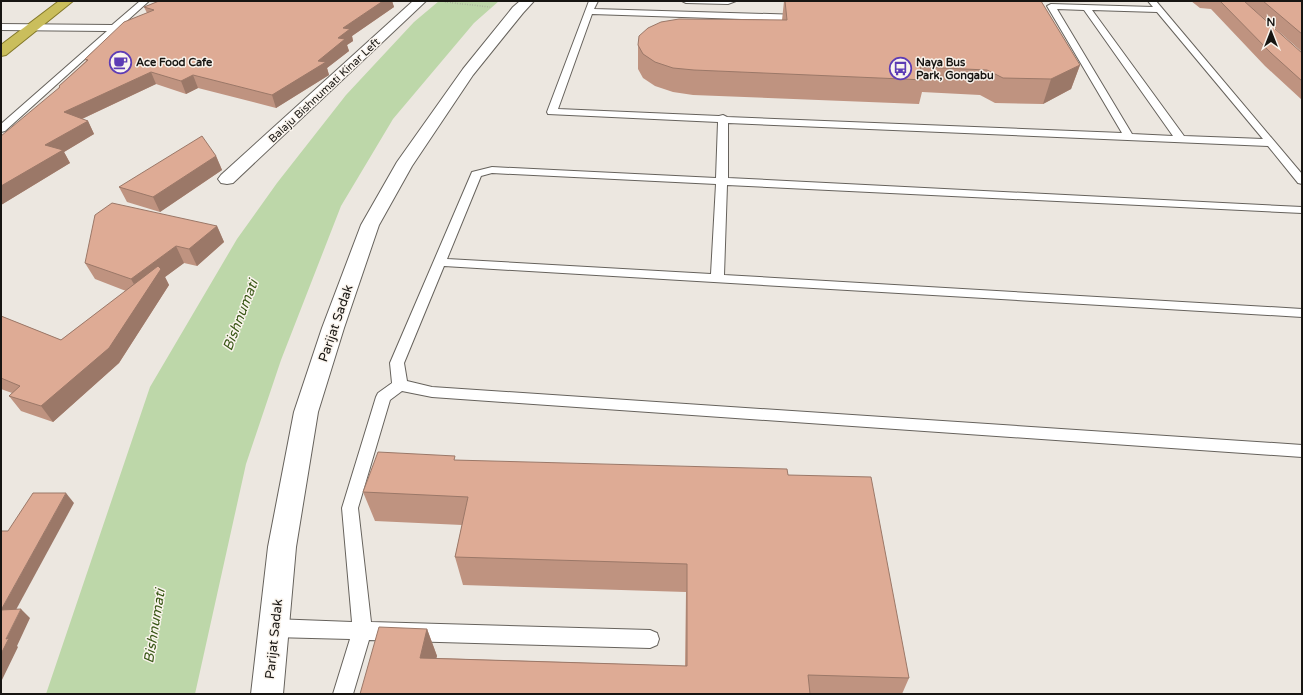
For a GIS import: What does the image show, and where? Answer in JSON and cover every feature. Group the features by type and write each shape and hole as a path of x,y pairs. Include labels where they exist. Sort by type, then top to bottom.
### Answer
{"highway":[{"path":"1,52 67,1"}],"street":[{"name":"Balaju Bishnumati Kinar Left","path":"228,179 420,1"},
{"name":"Parijat Sadak","path":"268,694 273,628 282,548 306,412 333,328 370,225 403,166 468,72 523,5"}],"lane":[{"path":"1,129 145,1"},
{"path":"594,1 592,2 552,112 723,118 1271,143"},
{"path":"686,1 732,1"},
{"path":"1152,1 1302,181"},
{"path":"1129,137 1051,6 1159,10"},
{"path":"1086,7 1181,139"},
{"path":"589,11 807,18"},
{"path":"1,27 113,28"},
{"path":"717,278 722,181 723,118"},
{"path":"400,385 397,362 476,174 492,170 1302,210"},
{"path":"440,262 1302,312"},
{"path":"343,694 362,630 350,508 383,397 400,385 432,392 1302,451"},
{"path":"273,628 650,639"}],"path":[{"path":"440,1 523,5"}],"water":[{"name":"Bishnumati","path":"439,1 499,1 474,23 393,119 341,206 281,360 246,464 195,694 46,694 150,387 237,239 277,183 346,95 414,22"}],"building":[{"path":"159,1 383,1 343,28 350,29 338,38 345,39 318,61 326,62 272,95 193,75 181,81 151,72 64,112 88,121 45,145 63,150 1,186 1,136 60,87 59,86 88,60 85,59 124,22 154,10 144,7"},
{"path":"785,1 1041,1 1080,65 1051,79 1003,78 987,70 920,67 925,80 694,70 673,68 655,62 643,54 638,45 639,36 648,28 661,22 679,19 787,20"},
{"path":"1220,1 1244,1 1302,53 1302,81 1271,53"},
{"path":"1263,1 1302,1 1302,34"},
{"path":"202,136 216,156 153,197 119,187"},
{"path":"112,203 217,226 189,249 176,246 131,279 85,263 95,215"},
{"path":"158,266 161,269 109,348 41,406 9,396 20,386 1,378 1,316 61,340"},
{"path":"378,452 455,456 454,460 787,469 788,475 871,477 909,678 808,675 810,694 360,694 379,627 427,629 420,658 687,666 687,564 455,557 468,497 363,492"},
{"path":"33,493 66,493 1,610 1,531 8,531"},
{"path":"21,609 6,639 9,638 1,654 1,610"}],"place":[{"name":"Ace Food Cafe","path":"121,62"},
{"name":"Naya Bus Park, Gongabu","path":"901,68"}]}
